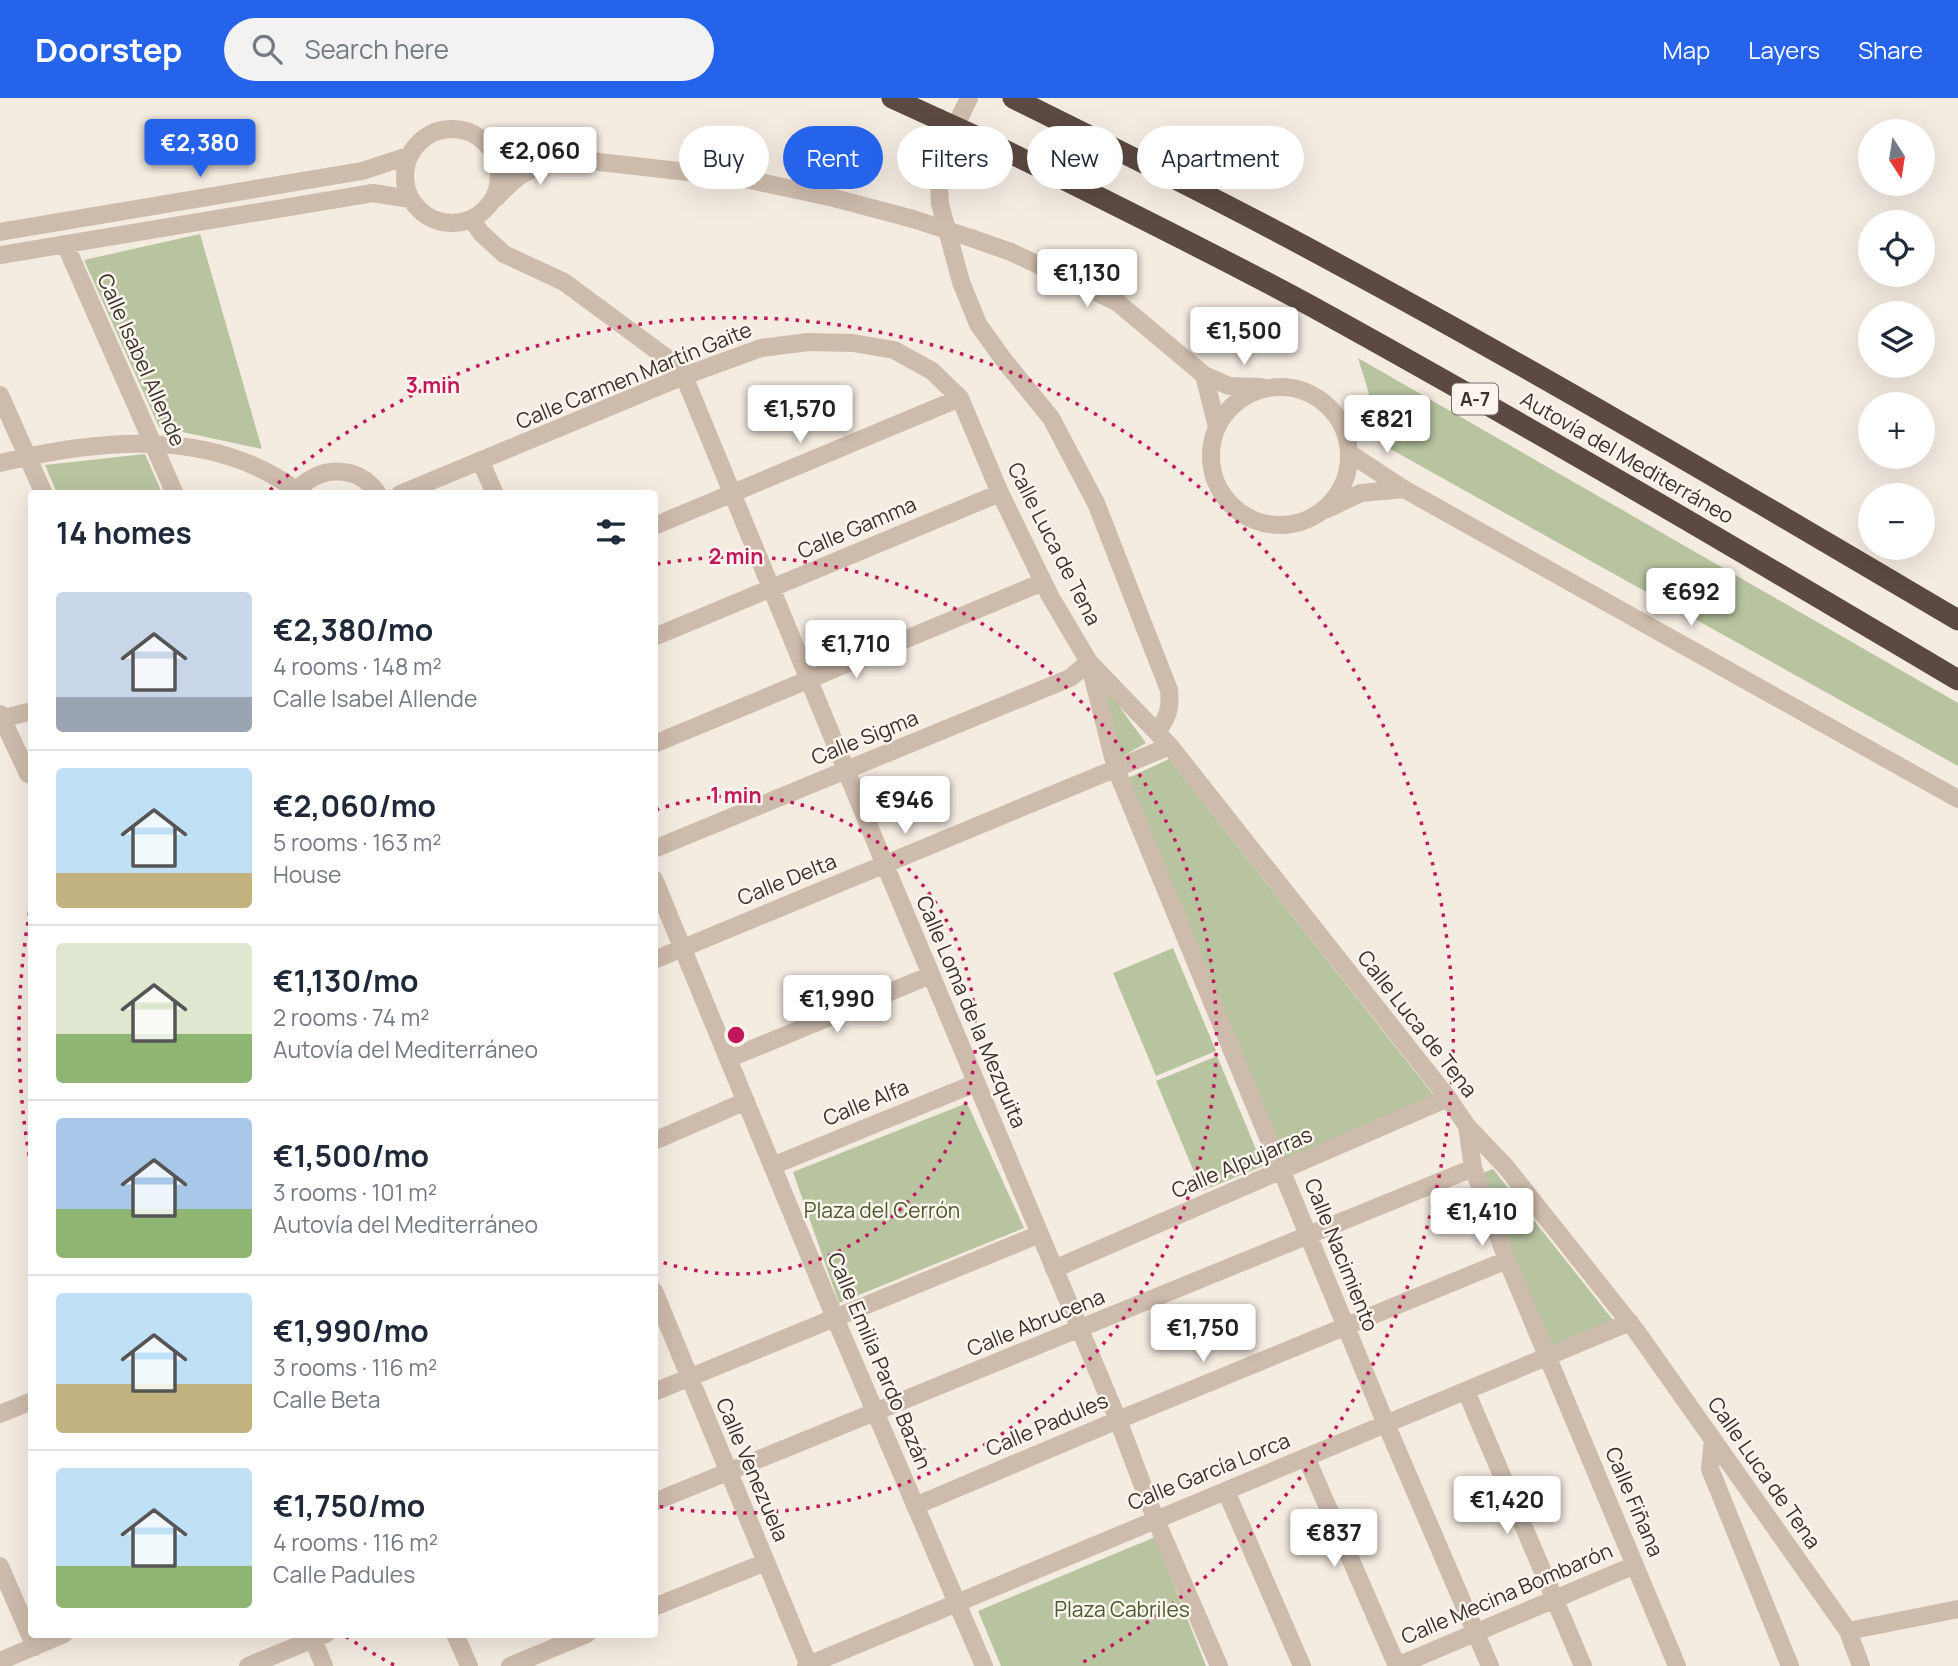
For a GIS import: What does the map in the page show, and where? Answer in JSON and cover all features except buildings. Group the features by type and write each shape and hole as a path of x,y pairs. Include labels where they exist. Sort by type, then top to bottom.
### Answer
{"highway":[{"name":"Autovía del Mediterráneo","path":"892,98 980,138 1310,306 1717,537 1958,680"},
{"name":"Autovía del Mediterráneo","path":"1013,98 1335,262 1742,493 1958,620"}],"street":[{"path":"969,98 942,154 938,172 940,204 961,282 978,324 1051,418 1096,503 1170,690 1171,706 1167,718 1157,732"},
{"path":"0,232 362,171 408,156 425,137 449,128 474,133 493,150 500,175 493,201"},
{"path":"493,150 741,178 834,198 913,219 1011,251 1117,302 1204,375 1229,386 1300,390 1319,399 1335,414 1345,433 1349,453 1346,475 1337,495 1322,511"},
{"path":"408,156 404,177 410,199 421,213 437,221 455,224 472,220 484,212 519,174 544,165 580,161"},
{"path":"0,255 373,193 410,199"},
{"path":"472,220 481,233 504,254 564,282 667,358 684,376"},
{"name":"Calle Isabel Allende","path":"65,244 173,490"},
{"name":"Calle Carmen Martín Gaite","path":"410,490 684,376 761,348 808,342 853,343 894,350 932,371 960,398"},
{"path":"1204,375 1217,427"},
{"name":"Calle Loma de la Mezquita","path":"684,376 885,865 1118,1420 1155,1518 1219,1666"},
{"path":"1279,387 1260,390 1242,398 1227,411 1217,427 1210,449 1212,472 1221,493 1236,510 1256,521 1279,525 1301,522 1361,493 1404,489"},
{"path":"0,395 42,490"},
{"path":"658,524 960,398"},
{"name":"Calle Luca de Tena","path":"960,398 1000,493 1043,582 1089,662 1170,746 1448,1098 1467,1126 1506,1167 1630,1322 1848,1631 1861,1666"},
{"path":"0,463 81,447 181,444 243,461 281,480 293,490"},
{"path":"1349,453 1404,489 1958,799"},
{"path":"481,461 493,490"},
{"path":"297,490 309,478 324,472 342,471 359,476 376,490"},
{"name":"Calle Gamma","path":"658,635 1000,493"},
{"path":"658,742 1043,582"},
{"name":"Calle Nacimiento","path":"1089,662 1116,769 1386,1424 1490,1666"},
{"name":"Calle Sigma","path":"658,847 1070,678 1089,662"},
{"path":"28,712 1,717 28,774"},
{"name":"Calle Delta","path":"658,958 1170,746"},
{"name":"Calle Emilia Pardo Bazán","path":"658,889 835,1318 984,1666"},
{"path":"728,1059 931,975"},
{"name":"Calle Alfa","path":"772,1166 976,1083"},
{"name":"Calle Alpujarras","path":"1054,1269 1448,1098"},
{"path":"658,1139 746,1101"},
{"name":"Calle Fiñana","path":"1467,1126 1473,1168 1507,1261 1678,1666"},
{"name":"Calle Abrucena","path":"658,1500 1473,1168"},
{"path":"658,1390 1040,1234"},
{"name":"Calle Padules","path":"915,1506 1507,1261"},
{"name":"Calle Venezuela","path":"658,1301 808,1666"},
{"name":"Calle García Lorca","path":"808,1666 1155,1518 1226,1491 1630,1322"},
{"path":"1466,1391 1583,1666"},
{"path":"0,1414 28,1403"},
{"path":"1713,1439 1710,1469 1790,1666"},
{"path":"1307,1457 1397,1666"},
{"path":"1226,1491 1302,1666"},
{"path":"658,1605 766,1562"},
{"name":"Calle Mecina Bombarón","path":"1397,1666 1636,1565"},
{"path":"0,1566 28,1633"},
{"path":"1848,1631 1958,1609"},
{"path":"30,1638 34,1647"},
{"path":"0,1661 55,1638"},
{"path":"248,1666 311,1638"},
{"path":"317,1638 324,1666"},
{"path":"456,1638 469,1666"},
{"path":"510,1666 577,1638"}],"green space":[{"path":"200,234 262,449 159,427 84,260"},
{"path":"1358,358 1958,703 1958,766 1385,446"},
{"path":"145,454 161,490 56,490 45,465"},
{"path":"1102,683 1146,743 1121,757"},
{"path":"1169,759 1435,1097 1286,1164 1128,778"},
{"path":"1173,948 1216,1051 1156,1076 1113,973"},
{"path":"1217,1056 1263,1166 1202,1191 1156,1081"},
{"name":"Plaza del Cerrón","path":"967,1103 1024,1228 839,1303 793,1172"},
{"path":"1493,1169 1613,1320 1550,1346 1482,1173"},
{"name":"Plaza Cabriles","path":"1155,1537 1206,1666 1001,1666 978,1611"}]}
